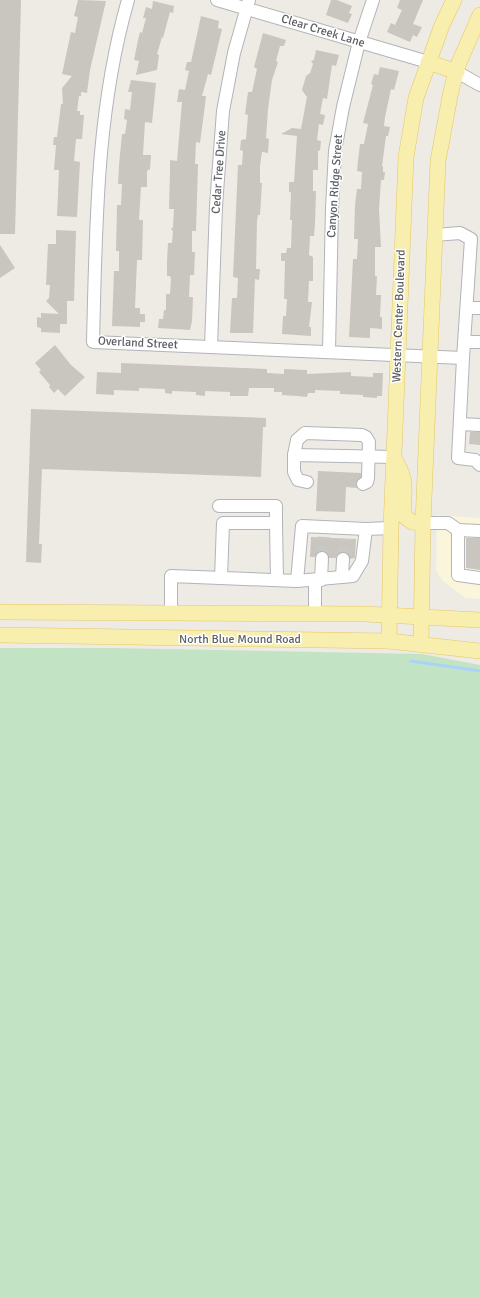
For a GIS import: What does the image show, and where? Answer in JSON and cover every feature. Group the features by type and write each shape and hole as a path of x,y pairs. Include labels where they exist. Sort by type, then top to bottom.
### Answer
{"main road":[{"name":"Western Center Boulevard","path":"389,641 397,355 406,157 416,98 442,25 454,0"},
{"path":"421,643 423,523 438,161 456,72 480,15"},
{"path":"428,62 456,72"},
{"path":"394,457 403,475 405,517 412,522 423,523"},
{"path":"0,612 390,614 480,620"},
{"name":"North Blue Mound Road","path":"0,635 389,641 421,643 480,651"}],"street":[{"name":"Overland Street","path":"128,0 118,39 104,117 96,224 92,342 329,351 463,358"},
{"name":"Clear Creek Lane","path":"217,0 248,4 359,42 428,62"},
{"name":"Canyon Ridge Street","path":"329,351 332,208 335,151 343,107 359,42 373,0"},
{"name":"Cedar Tree Drive","path":"211,347 216,206 223,111 234,53 248,4"},
{"path":"456,72 480,86"},
{"path":"435,235 460,233 471,239 458,458 475,460 480,465"},
{"path":"468,308 480,308"},
{"path":"465,342 480,342"},
{"path":"460,424 480,425"},
{"path":"307,482 298,480 295,476 294,455 297,440 305,433 362,435 366,437 369,442 368,478 367,482 363,484"},
{"path":"294,455 394,457"},
{"path":"219,506 276,506 277,580"},
{"path":"221,578 223,523 276,523"},
{"path":"423,523 448,523 458,530 480,531"},
{"path":"297,581 302,526 324,532 345,533 366,529 391,528"},
{"path":"171,612 171,576 297,581 353,576 362,561 366,529"},
{"path":"458,530 458,575 480,578"},
{"path":"315,613 322,558"},
{"path":"342,577 343,559"}],"shaded area":[{"path":"437,515 480,518 480,599 465,598 442,580 436,570"}],"green space":[{"path":"0,648 110,648 422,654 480,665 480,1298 0,1298"}],"building":[{"path":"0,0 21,0 15,234 0,234"},
{"path":"78,0 106,1 90,70 87,93 81,92 81,96 79,96 77,111 80,111 80,115 84,115 82,139 76,139 74,161 80,162 77,217 57,216 59,170 54,170 56,145 53,145 54,137 57,137 61,104 63,104 62,88 72,76 62,74 71,32 75,33 78,17 74,16"},
{"path":"331,0 337,0 352,6 349,13 352,14 348,23 326,15"},
{"path":"400,0 423,0 413,24 422,27 417,37 413,35 410,42 387,32 391,23 395,25 402,10 397,8"},
{"path":"153,1 174,6 173,13 170,12 157,54 159,55 157,70 136,75 139,61 134,60 140,32 142,33 146,18 143,18 146,7 152,9"},
{"path":"201,16 219,21 218,28 222,29 211,75 208,74 202,96 206,96 205,105 200,143 196,142 195,164 198,164 196,231 192,231 192,252 195,252 194,275 190,275 189,297 193,297 192,321 190,330 158,328 159,319 163,319 164,310 166,310 166,294 170,294 171,279 170,276 167,276 167,261 168,243 172,243 173,231 171,229 173,227 174,209 169,209 170,160 177,161 182,102 177,102 179,89 185,90 189,71 185,70 187,62 191,62"},
{"path":"263,33 286,40 284,46 280,46 276,61 278,62 272,80 266,138 269,139 268,153 262,152 260,166 260,183 262,183 260,215 258,215 257,221 256,269 260,269 259,280 255,279 253,333 230,333 232,298 237,298 238,278 233,277 238,165 242,165 243,151 240,150 241,140 246,139 248,115 245,114 248,92 252,92 257,69 254,67"},
{"path":"316,50 339,55 336,66 332,65 327,99 323,98 320,114 325,115 323,125 319,124 317,140 321,141 320,151 318,150 318,170 313,170 313,191 316,191 315,223 314,236 310,236 309,255 313,257 313,281 309,281 308,302 312,302 309,327 311,327 311,336 282,334 283,316 286,316 287,299 284,299 285,261 281,261 281,253 286,253 287,248 291,248 292,220 290,220 291,192 289,192 289,182 294,182 297,136 281,134 292,128 301,129 307,97 302,90 306,76 310,73 313,64 311,61 314,60"},
{"path":"380,67 399,71 394,90 391,89 385,117 384,126 390,127 388,136 386,136 382,166 383,172 385,172 384,180 381,180 379,209 381,247 375,247 375,276 377,276 376,295 381,295 380,317 382,317 382,329 370,328 370,338 349,337 353,259 357,259 358,239 354,239 355,205 357,189 361,189 362,172 357,171 358,161 360,144 364,144 368,124 363,123 373,85 371,84 374,74 378,75"},
{"path":"131,80 156,83 152,123 145,122 143,155 151,155 150,169 147,171 147,187 141,187 139,220 143,220 142,260 137,260 135,308 140,308 140,314 145,314 145,322 140,322 140,327 112,326 114,271 119,271 119,251 116,251 117,205 121,205 122,184 118,184 119,165 122,134 125,134 127,120 124,119 125,109 130,110 132,92 128,92"},
{"path":"56,230 76,231 74,301 67,301 67,324 60,324 60,333 41,332 41,328 37,327 37,317 41,318 41,313 59,314 46,301 49,298 50,285 46,285 48,244 56,244"},
{"path":"0,245 15,268 0,278"},
{"path":"55,345 71,365 85,377 65,396 58,389 54,393 49,387 50,385 39,372 41,370 35,363"},
{"path":"121,363 267,369 267,373 284,374 284,369 307,370 307,374 351,372 351,376 373,377 373,373 383,373 382,396 377,396 377,398 363,397 363,395 340,394 340,391 315,390 315,393 308,393 307,397 282,395 282,392 274,392 274,388 249,388 248,396 230,396 230,392 205,391 205,396 196,395 196,392 172,391 172,394 165,393 165,389 139,388 139,391 114,390 114,395 96,394 97,372 121,373"},
{"path":"31,409 266,418 266,427 263,427 261,477 42,469 39,544 42,544 41,563 26,562"},
{"path":"470,432 480,432 480,445 469,444"},
{"path":"318,471 361,473 361,477 356,483 357,488 346,487 345,512 316,511"},
{"path":"311,537 356,539 355,558 350,559 347,553 343,552 337,555 336,558 329,558 326,552 322,551 318,552 315,557 310,557"},
{"path":"466,538 480,538 480,570 466,568"}],"waterway":[{"path":"411,661 480,671"}],"tunnel":[{"path":"322,558 324,537"},
{"path":"343,559 345,539"}]}
